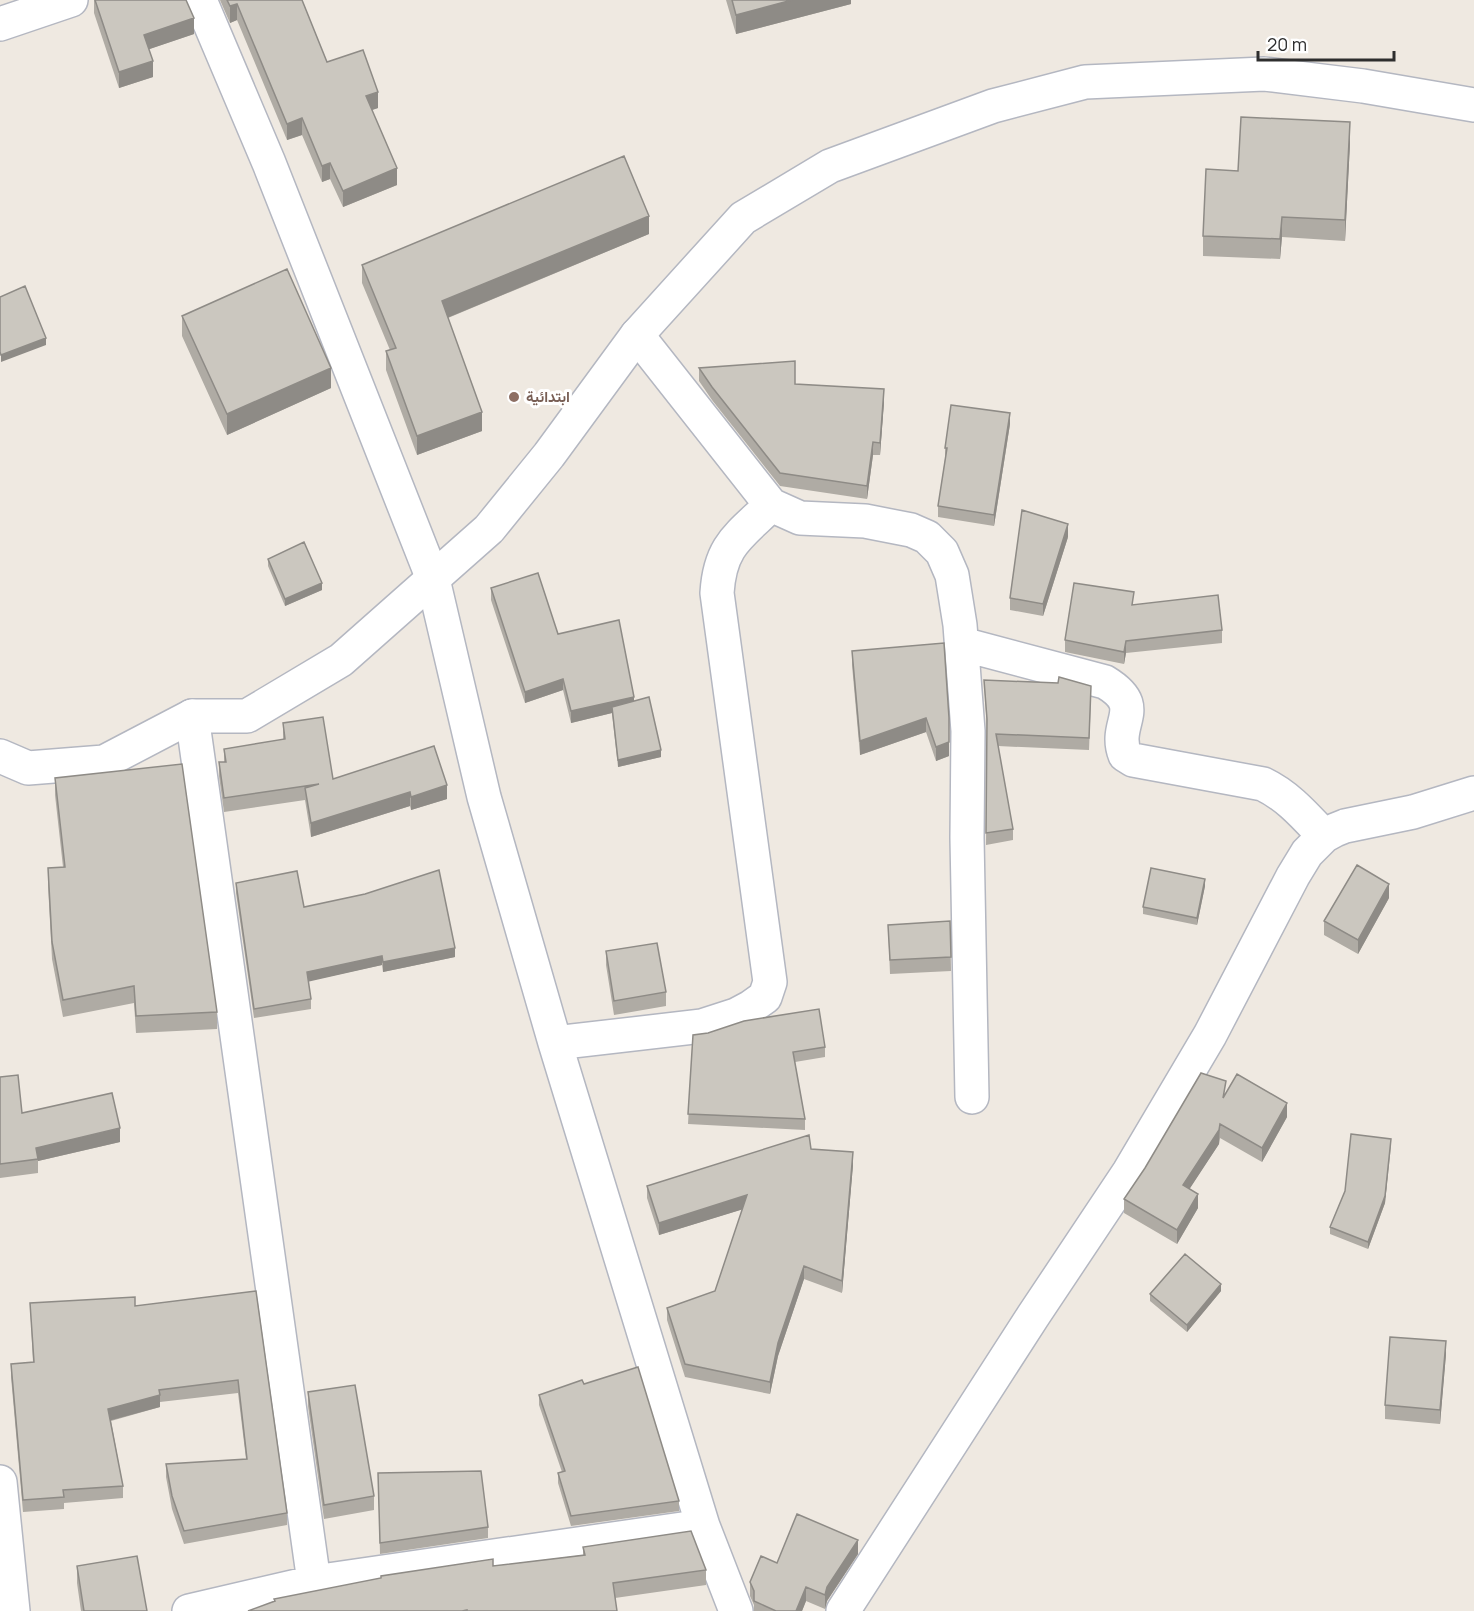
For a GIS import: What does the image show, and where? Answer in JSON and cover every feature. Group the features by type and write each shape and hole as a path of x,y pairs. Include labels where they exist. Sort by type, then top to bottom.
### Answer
{"street":[{"path":"0,24 71,0"},
{"path":"200,0 269,163 433,579 484,797 555,1043 703,1526 736,1611"},
{"path":"0,756 28,768 104,762 192,716 247,716 341,660 489,529 549,454 637,335 743,218 830,166 993,106 1085,82 1264,75 1363,86 1474,105"},
{"path":"637,335 771,505 800,518 865,521 911,530 927,537 942,552 952,575 962,644 968,731 967,838 972,1097"},
{"path":"555,1043 702,1026 736,1015 765,997 770,982 717,593 722,560 731,544 771,505"},
{"path":"962,644 1105,682 1118,690 1126,705 1128,713 1122,736 1125,755 1133,760 1263,784 1289,800 1324,836"},
{"path":"192,716 314,1582"},
{"path":"843,1611 1033,1316 1129,1172 1210,1035 1307,853 1324,836 1345,826 1382,820 1474,793"},
{"path":"0,1482 13,1611"},
{"path":"189,1611 314,1582 703,1526"}],"building":[{"path":"95,0 186,0 194,18 144,35 153,61 119,72"},
{"path":"227,0 302,0 327,62 363,50 378,92 366,96 397,168 343,191 330,163 322,166 302,118 287,124 237,4 230,6"},
{"path":"732,0 792,0 736,15"},
{"path":"1241,117 1350,122 1345,220 1282,217 1280,239 1203,236 1206,169 1238,171"},
{"path":"624,156 649,216 442,301 482,412 417,436 386,351 396,348 362,265"},
{"path":"287,269 331,368 227,414 182,316"},
{"path":"25,286 46,338 1,355 0,297"},
{"path":"795,361 795,384 884,389 880,443 873,442 867,486 780,473 699,368"},
{"path":"951,405 1010,413 994,515 938,506"},
{"path":"1022,510 1068,524 1043,604 1010,598"},
{"path":"304,542 322,583 285,599 268,559"},
{"path":"538,573 558,634 619,620 634,697 571,711 563,679 525,692 491,588"},
{"path":"1074,583 1134,592 1132,605 1218,595 1222,630 1126,641 1124,652 1065,640"},
{"path":"944,643 949,742 936,747 926,718 860,741 852,651"},
{"path":"1059,677 1091,686 1089,738 996,734 1013,829 986,833 987,719 984,680 1058,683"},
{"path":"649,697 661,750 618,760 612,707"},
{"path":"323,717 333,779 434,746 447,785 411,797 410,792 311,823 305,788 319,784 224,798 219,762 226,762 224,749 285,739 283,723"},
{"path":"182,764 217,1012 136,1016 134,986 63,1000 52,942 48,868 65,867 55,778"},
{"path":"1357,865 1389,884 1358,940 1324,921"},
{"path":"1151,868 1205,879 1197,918 1143,907"},
{"path":"439,870 455,948 383,962 382,956 307,972 311,999 254,1009 236,883 297,871 304,907 365,894"},
{"path":"950,921 951,957 890,960 888,925"},
{"path":"657,943 666,992 614,1001 606,951"},
{"path":"819,1009 825,1047 793,1052 805,1119 688,1114 693,1035 708,1033 744,1021"},
{"path":"1201,1073 1226,1081 1223,1098 1237,1074 1287,1103 1262,1148 1220,1124 1219,1130 1183,1185 1198,1194 1177,1230 1124,1199"},
{"path":"18,1075 22,1113 112,1093 120,1128 36,1148 38,1159 0,1164 0,1077"},
{"path":"1351,1134 1391,1139 1385,1196 1368,1242 1330,1227 1345,1191"},
{"path":"809,1135 811,1149 853,1152 842,1281 804,1266 778,1343 770,1382 685,1364 667,1308 715,1291 747,1195 659,1223 647,1186"},
{"path":"1185,1254 1221,1284 1187,1325 1150,1294"},
{"path":"256,1291 287,1513 184,1531 172,1496 166,1464 247,1459 238,1380 159,1390 160,1395 108,1409 123,1486 63,1490 64,1497 23,1500 11,1364 34,1362 30,1303 135,1297 135,1306"},
{"path":"1390,1337 1446,1341 1440,1410 1385,1405"},
{"path":"638,1367 679,1501 571,1516 558,1473 565,1471 539,1395 582,1380 584,1384"},
{"path":"355,1385 374,1496 324,1505 308,1392"},
{"path":"481,1471 488,1527 380,1543 378,1473"},
{"path":"797,1514 858,1540 827,1587 825,1595 806,1587 796,1611 776,1611 754,1601 754,1591 750,1582 761,1556 777,1563"},
{"path":"691,1531 706,1570 613,1583 617,1611 248,1611 275,1601 274,1599 381,1578 381,1576 493,1559 493,1566 585,1555 583,1547"},
{"path":"137,1556 147,1611 84,1611 77,1566"}],"place":[{"name":"ابتدائية","path":"514,397"}]}
